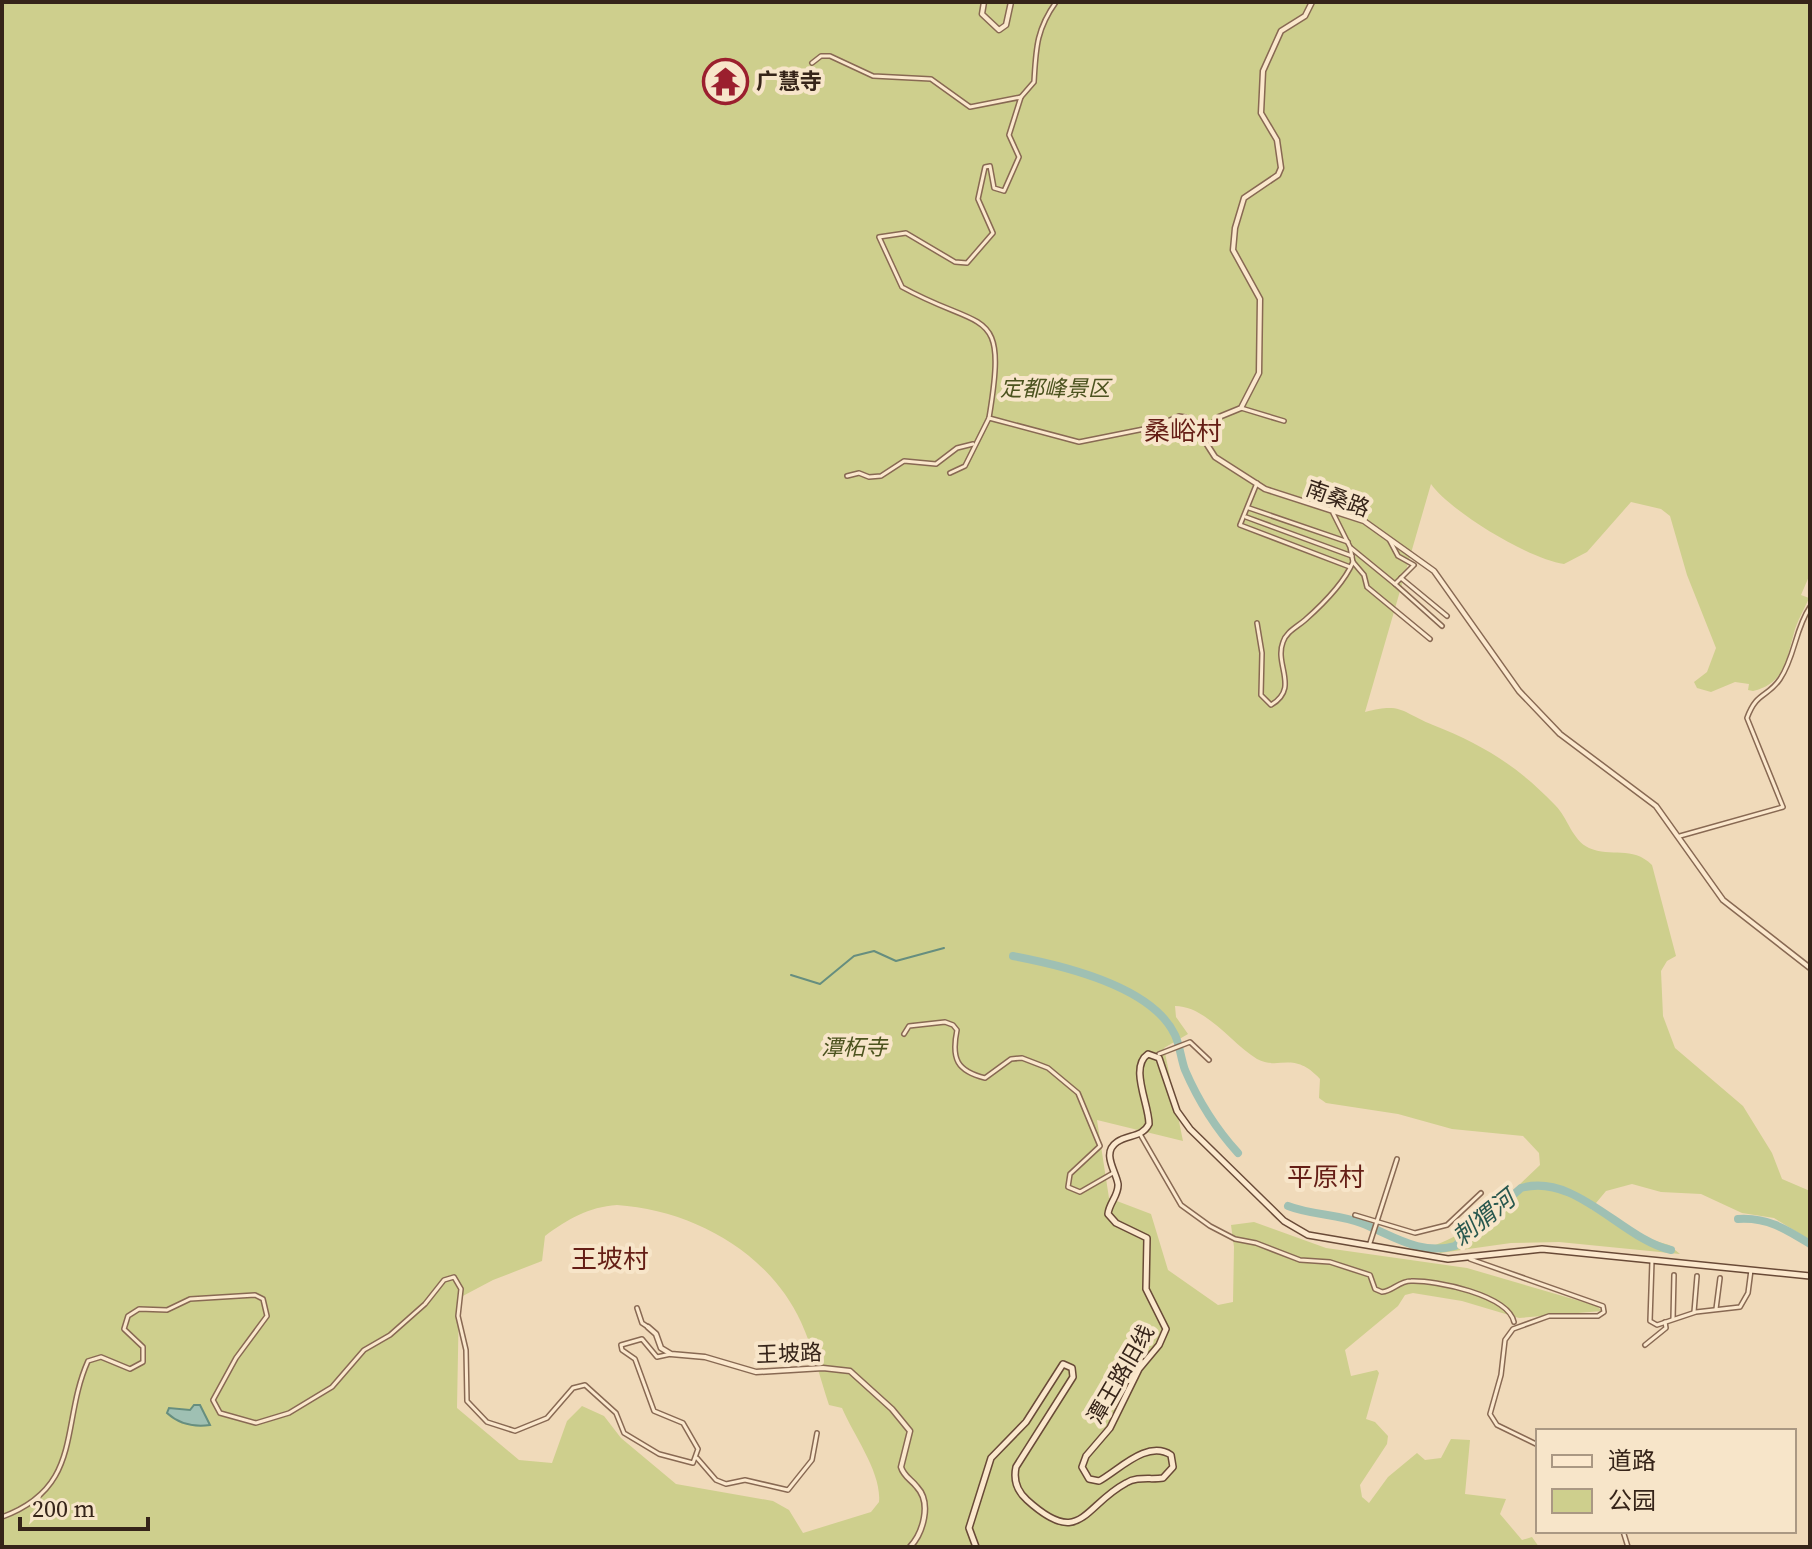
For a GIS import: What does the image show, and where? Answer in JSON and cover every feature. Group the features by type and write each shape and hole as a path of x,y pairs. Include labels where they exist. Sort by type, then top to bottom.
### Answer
{"main road":[{"path":"1140,1134 1149,1121 1139,1065 1145,1055 1154,1053 1160,1061 1177,1111 1190,1129 1284,1221 1316,1238 1439,1258 1466,1258 1531,1249 1810,1276"},
{"name":"潭王路旧线","path":"976,1547 969,1533 970,1523 991,1458 1026,1422 1063,1364 1072,1368 1073,1377 1016,1467 1014,1481 1026,1499 1054,1521 1072,1521 1095,1510 1126,1483 1163,1478 1173,1467 1169,1453 1158,1451 1124,1462 1099,1481 1089,1479 1082,1467 1083,1459 1110,1428 1139,1369 1159,1345 1166,1329 1146,1289 1147,1238 1116,1223 1108,1214 1117,1191 1110,1158 1113,1145 1140,1134"}],"street":[{"path":"984,2 982,14 999,30 1006,25 1011,2"},
{"path":"847,476 859,473 881,476 904,461 939,463 957,448 981,439 989,418 998,352 994,339 960,310 902,287 879,237 906,233 955,262 967,263 993,233 978,199 985,167 990,166 994,188 1004,191 1019,157 1009,135 1021,97 1034,82 1033,57 1041,39 1040,24 1056,2"},
{"path":"1241,408 1259,373 1261,310 1256,289 1242,272 1233,250 1235,228 1244,198 1278,175 1281,168 1277,140 1261,113 1263,71 1281,31 1305,16 1312,2"},
{"path":"812,63 821,56 830,56 873,76 931,79 970,107 1021,97"},
{"path":"989,418 1079,442 1154,427 1179,416 1185,417 1201,435 1219,417 1241,408 1284,421"},
{"name":"南桑路","path":"1201,435 1215,457 1257,483 1333,513 1364,521 1440,578 1503,670 1560,734 1656,806 1723,900 1810,968"},
{"path":"950,473 965,466 973,444"},
{"path":"1257,483 1246,517 1240,525 1350,567"},
{"path":"1249,508 1349,545 1442,626"},
{"path":"1333,513 1367,587 1430,639"},
{"path":"1246,517 1352,556"},
{"path":"1389,539 1398,556 1414,565 1395,584"},
{"path":"1257,623 1262,653 1261,695 1271,705 1286,686 1281,651 1284,639 1311,614 1353,562"},
{"path":"1401,578 1447,616"},
{"path":"1680,836 1783,807 1747,718 1753,700 1778,683 1789,665 1796,637 1810,607"},
{"path":"904,1034 905,1029 915,1024 953,1025 957,1030 953,1053 956,1062 960,1068 985,1078 1011,1059 1022,1058 1048,1068 1078,1093 1099,1139 1097,1151 1070,1174 1068,1187 1080,1192 1113,1173"},
{"path":"1159,1054 1186,1043 1196,1046 1209,1060"},
{"path":"1140,1134 1181,1205 1235,1239 1256,1243 1300,1260 1330,1262 1370,1275 1372,1285 1382,1292 1407,1281 1450,1284 1505,1307 1514,1322"},
{"path":"1369,1246 1397,1159"},
{"path":"1355,1215 1415,1233 1447,1225 1481,1193"},
{"path":"1466,1258 1558,1287 1603,1306 1604,1312 1598,1316 1564,1314 1533,1320 1513,1329 1505,1340 1501,1375 1490,1414 1497,1425 1536,1444"},
{"path":"1652,1261 1649,1313 1653,1325 1694,1312 1740,1307 1745,1303 1751,1270"},
{"path":"1673,1319 1674,1275"},
{"path":"1694,1312 1697,1276"},
{"path":"2,1517 37,1501 60,1467 88,1361 101,1357 126,1368 138,1366 146,1354 143,1347 126,1333 128,1316 139,1309 167,1310 190,1299 255,1295 267,1305 265,1320 213,1397 217,1411 256,1423 282,1417 328,1390 364,1350 390,1335 425,1304 444,1280 452,1277 461,1289 459,1320 466,1350 467,1401 487,1422 517,1430 551,1415 570,1390 585,1385 616,1413 624,1433 643,1446 677,1461 693,1463 698,1447 685,1425 654,1411 636,1361 622,1350 621,1345 642,1339 657,1357 671,1354"},
{"path":"1716,1309 1720,1278"},
{"path":"637,1308 656,1334 661,1348 671,1354"},
{"path":"1645,1345 1666,1328 1665,1322"},
{"name":"王坡路","path":"671,1354 705,1357 756,1372 823,1368 854,1373 910,1431 901,1467 922,1494 924,1511 921,1532 910,1547"},
{"path":"697,1458 716,1480 726,1484 745,1480 788,1490 812,1460 817,1433"}],"green space":[{"path":"2,2 1810,2 1810,574 1801,595 1809,598 1778,677 1753,691 1748,690 1749,684 1735,682 1711,692 1697,688 1694,682 1707,672 1716,648 1687,575 1670,516 1661,509 1631,502 1587,552 1564,564 1531,553 1492,533 1455,508 1431,484 1365,712 1387,708 1402,710 1468,740 1513,768 1541,791 1583,844 1597,851 1637,855 1652,865 1676,956 1667,961 1661,971 1663,1016 1675,1048 1743,1106 1772,1153 1782,1179 1810,1191 1810,1240 1774,1218 1742,1213 1701,1194 1661,1192 1632,1184 1606,1191 1591,1209 1636,1235 1669,1245 1680,1254 1559,1242 1511,1243 1440,1253 1435,1245 1464,1231 1540,1165 1539,1153 1523,1136 1452,1129 1398,1114 1326,1103 1319,1098 1320,1079 1310,1070 1294,1063 1257,1059 1208,1019 1197,1012 1175,1006 1176,1017 1188,1034 1164,1048 1183,1141 1097,1120 1109,1198 1151,1214 1168,1270 1218,1305 1233,1302 1234,1247 1231,1225 1254,1222 1326,1248 1467,1268 1597,1306 1602,1311 1519,1318 1462,1301 1413,1293 1405,1295 1398,1306 1345,1350 1351,1376 1377,1370 1379,1373 1366,1419 1375,1422 1388,1436 1387,1444 1360,1485 1362,1497 1369,1503 1388,1477 1417,1453 1425,1460 1441,1458 1451,1439 1470,1440 1465,1494 1506,1499 1500,1514 1522,1540 1532,1537 1539,1547 2,1547","holes":["617,1205 645,1209 700,1226 725,1239 769,1275 787,1297 805,1332 829,1405 842,1408 872,1467 879,1502 871,1512 803,1533 789,1510 773,1501 676,1484 621,1438 604,1416 582,1406 567,1421 552,1463 519,1460 457,1408 459,1298 493,1280 542,1261 545,1236 579,1215"]}],"shaded area":[{"path":"194,1405 200,1405 210,1425 188,1424 167,1413 169,1408 190,1410"}],"waterway":[{"path":"791,975 820,984 854,956 874,951 896,961 944,948"},
{"name":"刺猬河","path":"1013,956 1103,980 1147,1003 1175,1035 1185,1070 1196,1092 1215,1125 1238,1153"},
{"name":"刺猬河","path":"1288,1206 1352,1220 1406,1243 1442,1248 1455,1246 1521,1188 1541,1186 1580,1198 1635,1234 1671,1250"},
{"name":"刺猬河","path":"1738,1219 1767,1222 1810,1244"}],"place":[{"name":"广慧寺","path":"725,81"}],"district":[{"name":"桑峪村","path":"1183,431"},
{"name":"平原村","path":"1326,1177"},
{"name":"王坡村","path":"610,1259"}],"park label":[{"name":"定都峰景区","path":"1055,388"},
{"name":"潭柘寺","path":"854,1047"}]}
